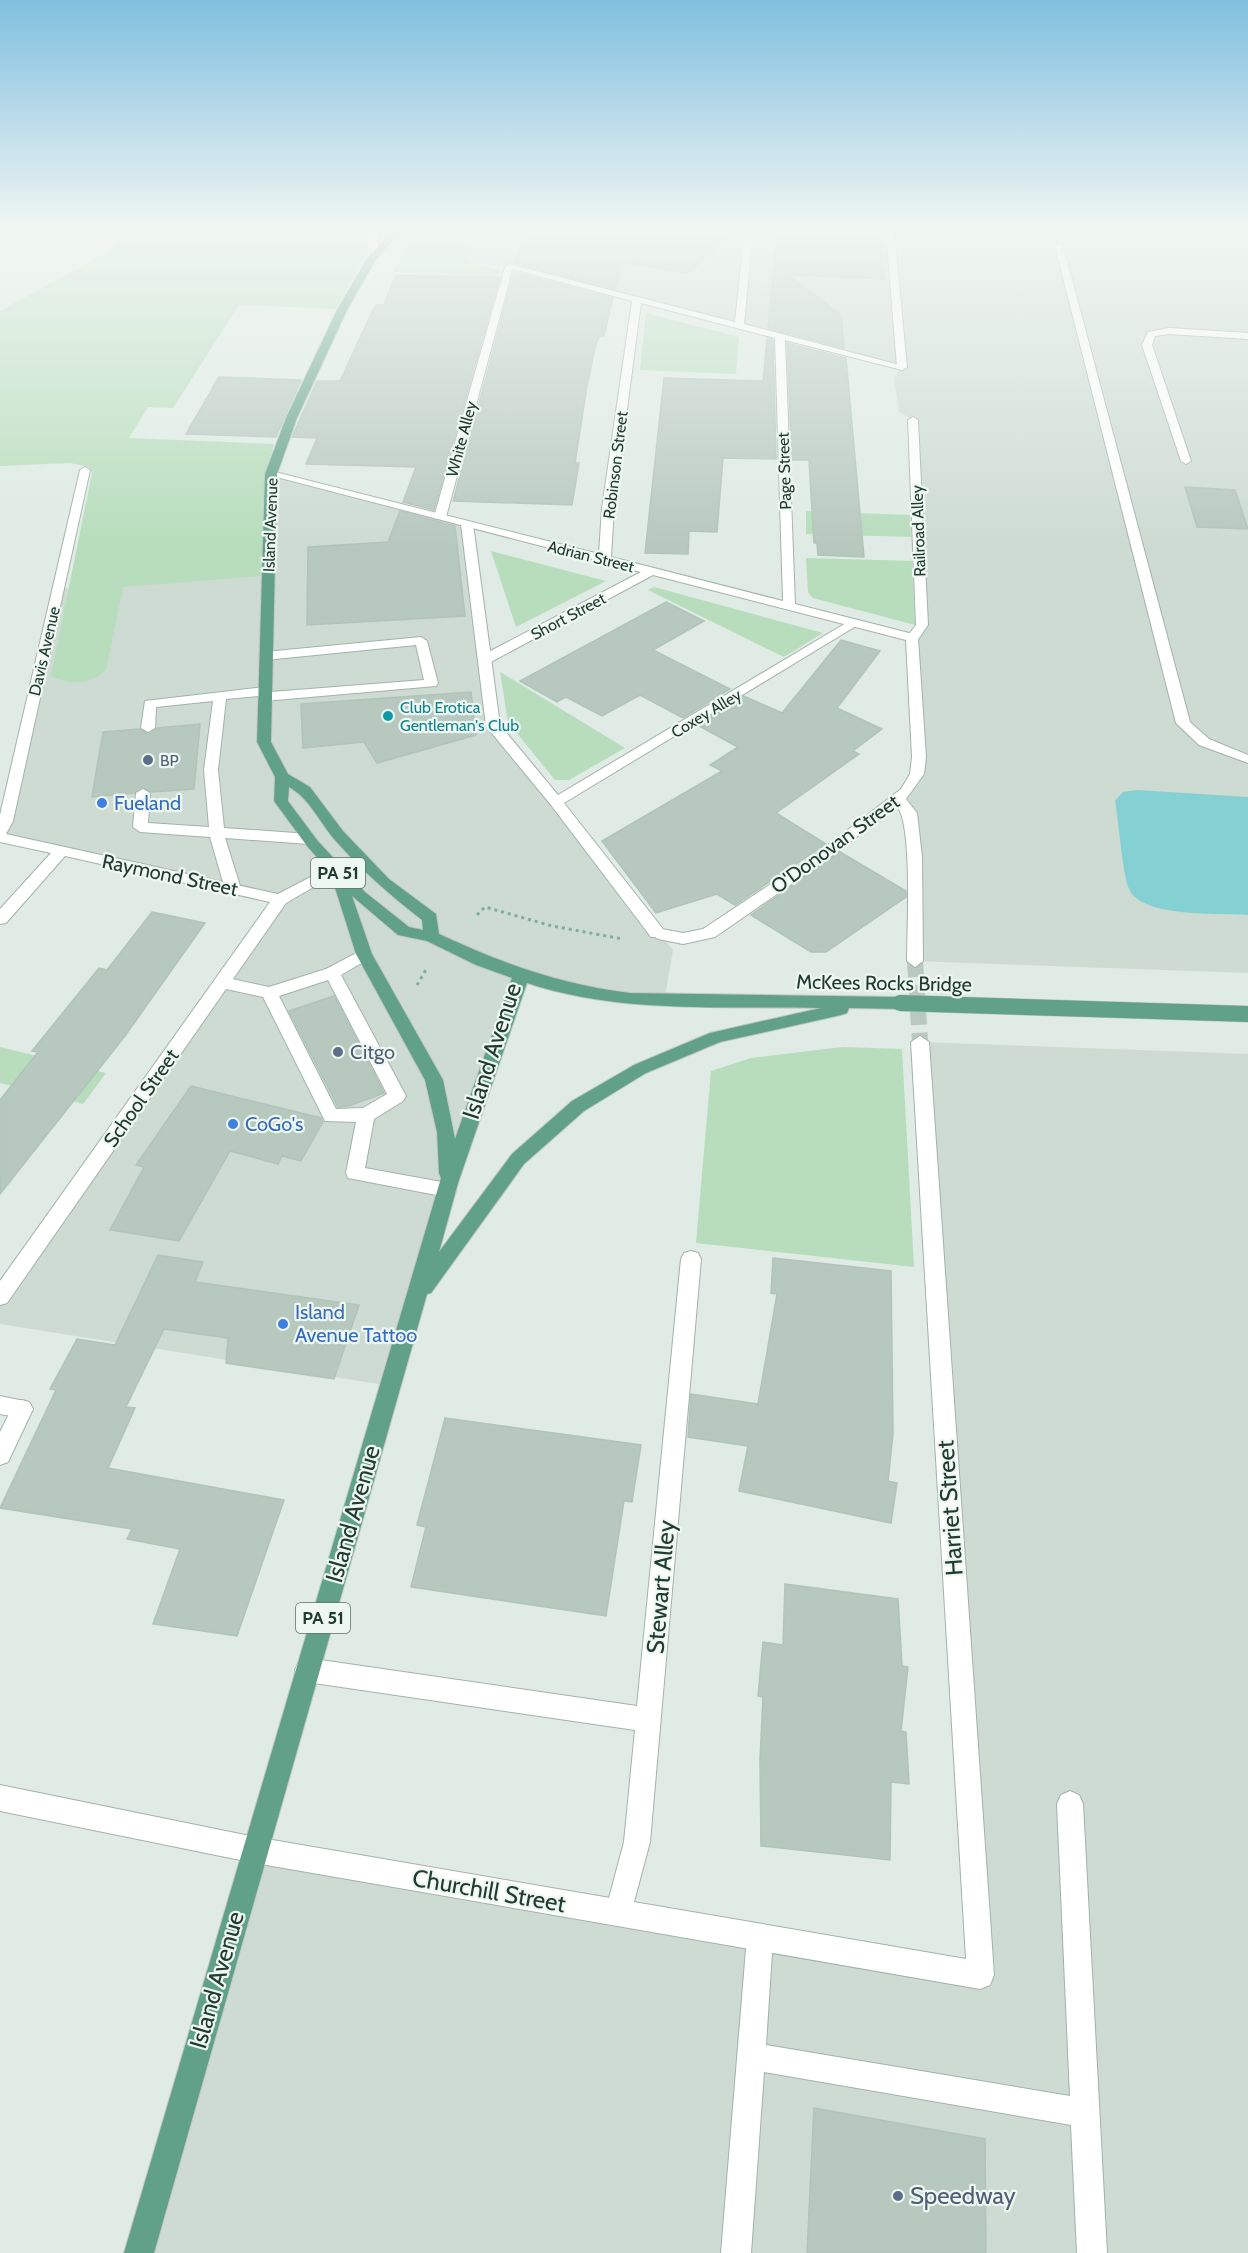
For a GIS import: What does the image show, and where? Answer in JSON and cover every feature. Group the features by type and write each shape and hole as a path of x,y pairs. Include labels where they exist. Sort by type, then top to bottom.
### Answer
{"main road":[{"name":"Island Avenue","path":"139,2253 448,1187 521,976 431,937 404,932 360,896 335,870 281,801 282,777 264,742 270,474 278,446 330,335"},
{"name":"PA 51","path":"282,777 305,790 338,834 384,883 430,918 431,937"},
{"path":"335,870 364,954 423,1056 434,1080 446,1132 448,1187"},
{"name":"McKees Rocks Bridge","path":"521,976 597,995 630,999 900,1002 1248,1014"},
{"path":"416,1298 518,1159 578,1106 609,1086 675,1052 716,1037 876,1002"}],"street":[{"name":"White Alley","path":"440,517 490,335"},
{"name":"Robinson Street","path":"605,559 608,508 632,335"},
{"name":"Page Street","path":"780,335 789,607"},
{"name":"White Alley","path":"781,335 902,367 899,335"},
{"path":"1082,335 1183,723 1193,736 1216,748 1248,759"},
{"path":"1151,335 1147,345 1186,461"},
{"path":"1231,335 1248,336"},
{"name":"Railroad Alley","path":"912,638 922,625 913,420"},
{"name":"Davis Avenue","path":"0,831 6,821 84,470"},
{"name":"Adrian Street","path":"270,474 912,638"},
{"path":"467,524 493,726 556,802 657,933"},
{"name":"Short Street","path":"484,660 652,571"},
{"name":"Coxey Alley","path":"556,802 855,623"},
{"name":"O'Donovan Street","path":"657,933 676,939 694,939 709,933 824,855 898,798 912,784 917,774 918,757 912,638"},
{"path":"148,728 150,704 220,696 431,683 422,641 265,656"},
{"path":"220,696 211,770 217,835 233,889"},
{"path":"142,793 140,827 217,835 309,839"},
{"path":"898,798 910,813 914,857 915,961"},
{"name":"Raymond Street","path":"0,837 280,899"},
{"path":"0,919 61,851"},
{"path":"280,899 335,870"},
{"name":"School Street","path":"0,1297 280,899"},
{"path":"223,982 269,993 332,973 364,954"},
{"path":"269,993 331,1116 366,1115 397,1096 332,973"},
{"name":"Harriet Street","path":"920,1042 980,1975"},
{"path":"366,1115 355,1173 448,1187"},
{"name":"Stewart Alley","path":"618,1913 637,1842 691,1259"},
{"path":"0,1405 22,1409 0,1455"},
{"path":"307,1670 649,1720"},
{"name":"Churchill Street","path":"0,1798 255,1850 980,1975"},
{"path":"1070,1804 1087,2113 1092,2253"},
{"path":"736,2253 760,1937"},
{"path":"751,2056 1087,2113"}],"path":[{"path":"477,915 485,907 552,927 615,939 643,939 657,933"},
{"path":"412,987 419,984 429,965"}],"shaded area":[{"path":"774,335 1248,335 1248,973 915,961 914,857 898,798 917,774 912,638 922,625 913,420 899,412 894,377 902,368"},
{"path":"271,474 467,524 493,726 673,950 664,1001 521,976 391,1386 0,1324 0,1297 280,899 0,837 58,589 268,575"},
{"path":"920,1042 1248,1054 1248,2253 139,2253 255,1850 980,1975"}],"green space":[{"path":"0,335 220,335 173,408 148,407 129,438 274,444 266,474 262,576 123,587 106,670 93,679 80,682 66,681 51,676 92,473 89,467 70,463 0,466"},
{"path":"644,335 739,337 736,374 640,370"},
{"path":"806,511 910,515 911,537 806,534"},
{"path":"491,551 606,581 516,627"},
{"path":"806,558 912,561 915,625 813,598 808,592"},
{"path":"654,587 823,633 784,657 648,590"},
{"path":"500,672 625,748 569,780 555,780 508,722"},
{"path":"0,1047 106,1073 83,1104 0,1083"},
{"path":"843,1047 902,1049 914,1267 696,1243 711,1071 751,1058"}],"water":[{"path":"1137,790 1248,797 1248,915 1183,912 1149,905 1136,898 1129,889 1127,881 1115,801 1123,792"}],"building":[{"path":"361,335 484,335 434,510 403,502 416,467 306,464 317,438 292,437 317,381 340,381"},
{"path":"497,335 604,335 599,336 587,386 575,463 579,463 572,505 453,501"},
{"path":"795,335 843,335 844,348"},
{"path":"767,338 773,340 776,459 723,458 717,532 689,531 688,554 645,553 664,378 763,381"},
{"path":"787,343 846,358 864,557 818,555 817,543 814,543 809,460 792,460"},
{"path":"219,377 301,380 276,437 186,434"},
{"path":"1185,487 1235,490 1248,529 1197,527"},
{"path":"400,511 455,526 465,616 307,625 308,547 388,542"},
{"path":"666,602 704,621 653,650 730,689 683,718 640,695 602,716 566,697 557,702 520,681"},
{"path":"841,640 880,651 837,708 882,729 853,751 859,754 776,813 826,844 735,905 717,894 656,913 602,841 722,771 710,765 738,747 697,725 744,696 782,713"},
{"name":"Club Erotica Gentleman's Club","path":"471,692 476,735 377,763 364,742 303,748 301,704"},
{"name":"BP","path":"200,724 194,789 152,792 142,787 134,793 92,797 103,732 139,729 149,734 157,728"},
{"path":"840,852 906,891 906,897 826,952 811,952 751,915"},
{"path":"152,912 205,923 125,1036 0,1194 0,1100 38,1052 32,1051 99,968 107,970"},
{"name":"Citgo","path":"334,996 384,1093 349,1106 338,1107 289,1011"},
{"path":"191,1086 321,1118 323,1122 301,1161 282,1156 278,1164 230,1151 179,1241 110,1230 144,1167 136,1165"},
{"path":"158,1255 203,1262 195,1282 359,1305 334,1379 226,1363 228,1338 164,1329 126,1407 135,1408 108,1468 284,1500 237,1636 153,1624 180,1549 127,1539 132,1529 0,1508 56,1390 50,1389 77,1339 115,1345"},
{"path":"773,1258 891,1271 893,1434 888,1481 897,1483 891,1523 739,1491 748,1446 688,1437 691,1394 758,1404 777,1294 771,1293"},
{"path":"445,1418 641,1445 632,1502 624,1501 606,1616 411,1587 426,1527 417,1525"},
{"path":"785,1584 898,1599 902,1666 908,1667 901,1731 906,1732 909,1784 891,1782 890,1860 761,1846 760,1760 763,1697 758,1696 763,1642 783,1645"},
{"name":"Speedway","path":"814,2108 985,2139 986,2253 807,2253"}],"tunnel":[{"path":"915,961 920,1042"}],"place":[{"name":"Club Erotica Gentleman's Club","path":"388,716"},
{"name":"BP","path":"148,760"},
{"name":"Fueland","path":"102,803"},
{"name":"Citgo","path":"338,1052"},
{"name":"CoGo's","path":"233,1124"},
{"name":"Island Avenue Tattoo","path":"283,1324"},
{"name":"Speedway","path":"898,2196"}]}
